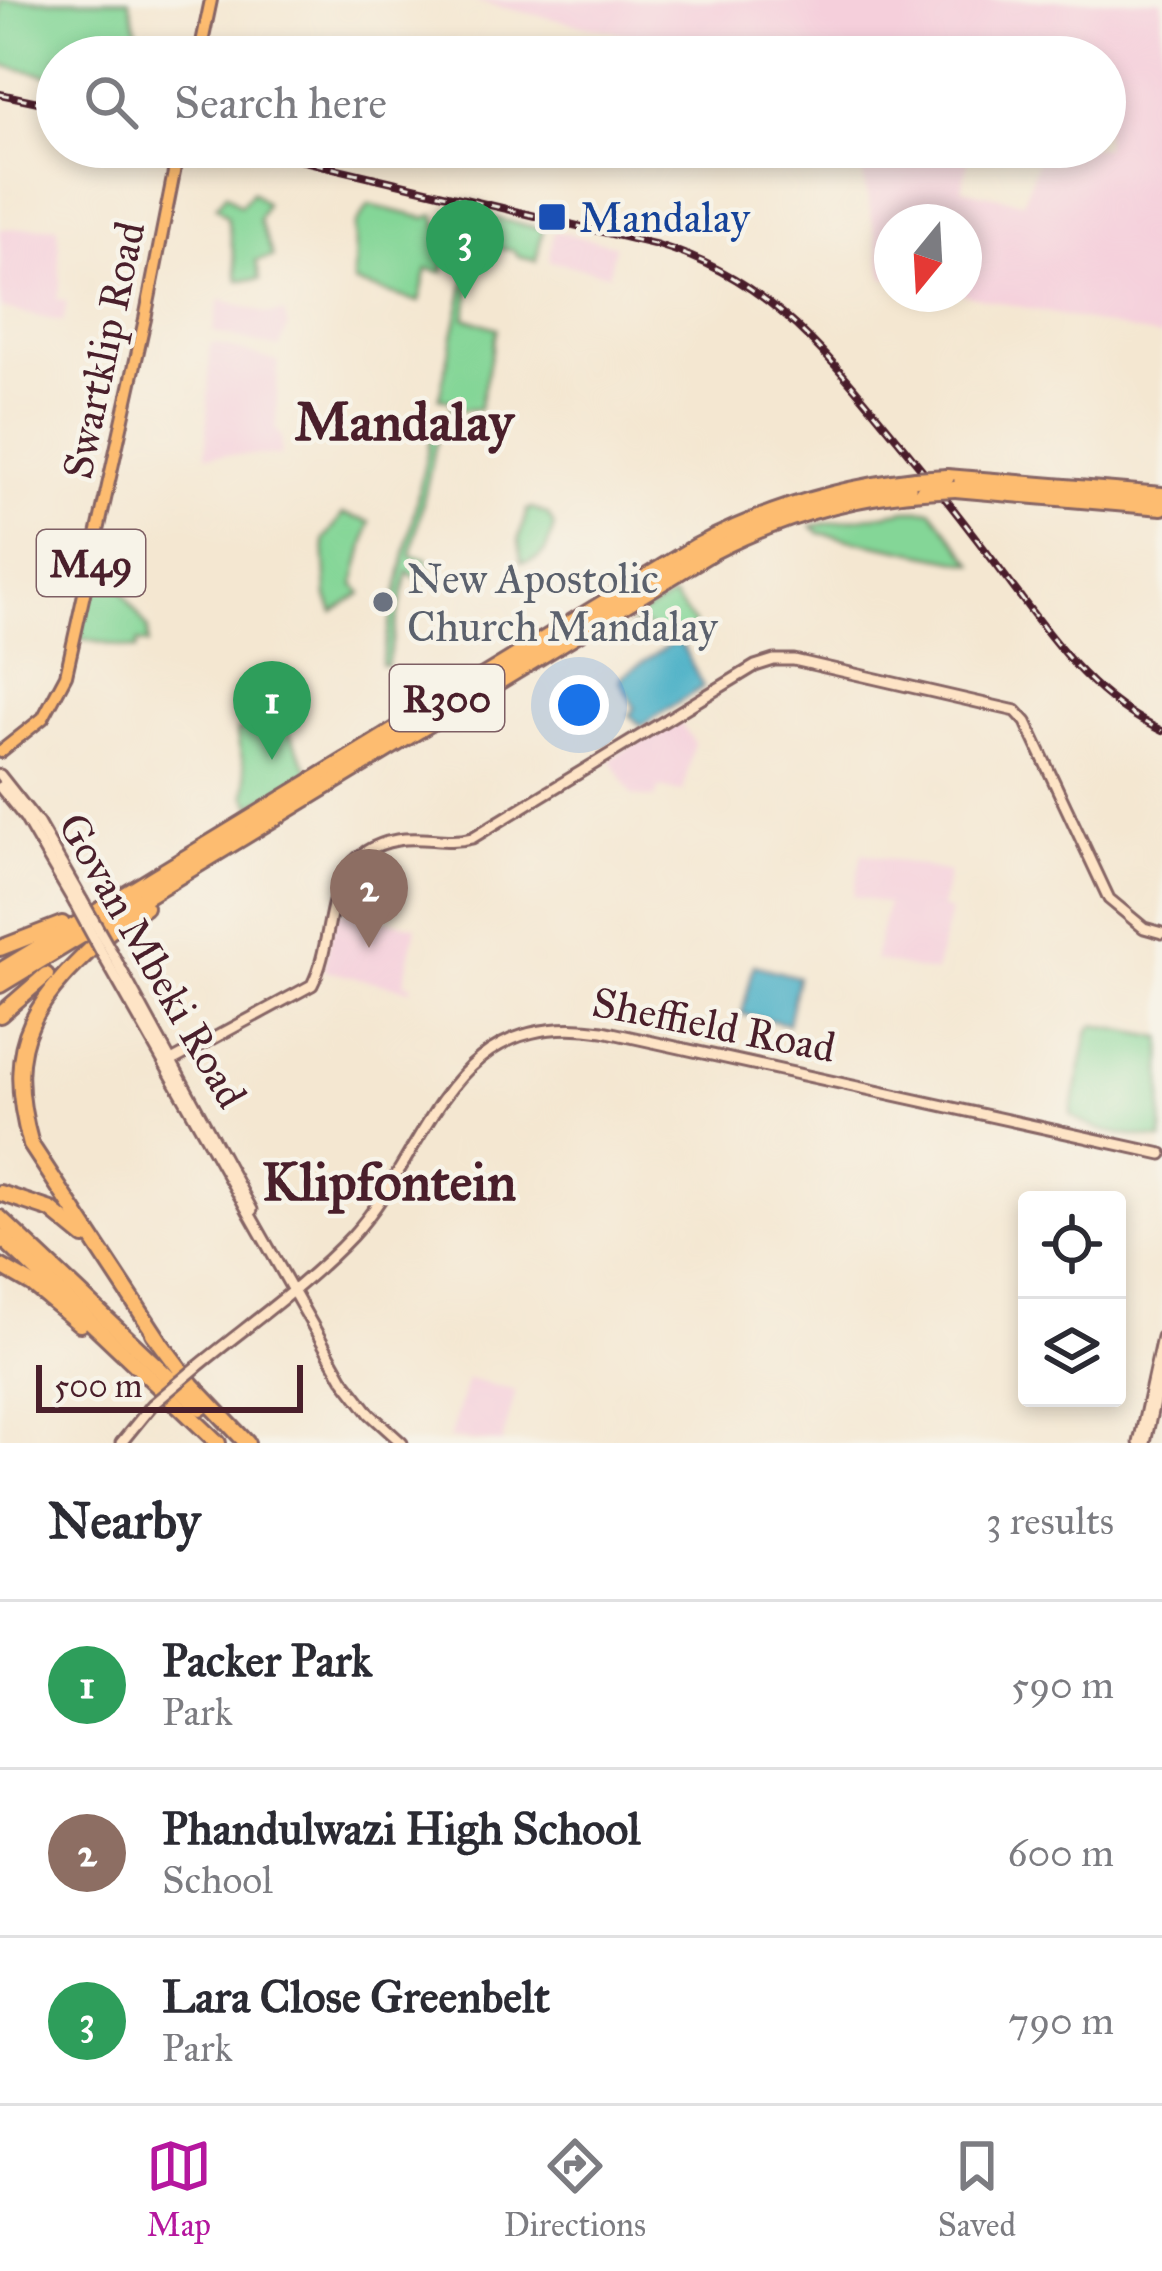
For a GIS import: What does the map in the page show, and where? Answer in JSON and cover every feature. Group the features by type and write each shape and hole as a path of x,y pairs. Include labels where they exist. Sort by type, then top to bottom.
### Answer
{"highway":[{"name":"R300","path":"951,483 1157,508"},
{"name":"R300","path":"0,971 747,521 808,500 920,485 1058,484 1162,491"},
{"name":"R300","path":"0,985 714,550 803,513 920,485"},
{"path":"0,1015 29,987 251,832"},
{"path":"0,948 74,919 181,860"},
{"path":"111,930 28,1005 9,1048 7,1084 12,1109 31,1145 159,1340"},
{"path":"0,1193 42,1206 75,1228 192,1385 243,1443"},
{"path":"0,1218 243,1443"},
{"path":"0,1236 202,1429"},
{"path":"0,1266 58,1304 218,1443"}],"main road":[{"path":"204,36 212,0"},
{"name":"Swartklip Road","path":"0,752 43,718 66,675 175,168"}],"street":[{"path":"169,1062 299,993 316,978 334,897 345,873 362,855 398,839 449,843 472,838 773,659 1016,711 1026,722 1109,899 1144,928 1162,933"},
{"name":"Govan Mbeki Road","path":"0,775 38,824 350,1389 401,1443"},
{"name":"Govan Mbeki Road","path":"0,787 78,902"},
{"name":"Sheffield Road","path":"121,1443 152,1405 332,1256 366,1219 434,1108 460,1075 495,1049 548,1031 603,1031 1162,1154"},
{"path":"1142,1443 1162,1337"},
{"path":"1142,1443 1162,1366"}],"shaded area":[{"path":"468,0 1162,0 1162,132 1154,133 1162,151 1162,236 1157,247 1162,257 1157,292 1162,301 1162,337 982,298 982,204 874,204 874,229 861,168 966,168 962,189 1023,202 1035,168 1126,168 1126,36 632,36"},
{"path":"58,226 57,299 67,302 63,322 0,308 0,229"},
{"path":"554,231 615,245 609,274 549,261"},
{"path":"220,299 267,314 284,313 288,328 279,348 213,332"},
{"path":"214,343 278,362 276,430 281,436 281,455 206,455 210,346"},
{"path":"677,718 694,742 683,792 659,788 655,798 633,796 610,759"},
{"path":"862,853 949,872 941,908 950,911 935,973 874,960 887,904 853,896"},
{"path":"336,909 416,926 404,982 412,985 411,990 323,970"},
{"path":"467,1379 516,1391 502,1443 449,1439"}],"green space":[{"path":"0,0 129,0 138,36 36,36 36,73 0,65"},
{"path":"252,192 266,204 259,220 273,257 256,261 260,279 238,280 227,217 216,206 226,194 240,206"},
{"path":"369,205 425,218 435,215 447,251 443,272 427,269 419,302 354,283 355,226"},
{"path":"480,215 543,229 536,261 519,257 513,250 479,247 465,318 497,328 479,409 451,410 452,401 439,398"},
{"path":"435,416 442,416 411,556 427,558 429,575 420,581 408,572 387,665 381,664"},
{"path":"527,510 548,515 554,526 541,556 521,562 519,539"},
{"path":"932,510 974,564 819,533 812,526"},
{"path":"343,514 370,522 354,585 362,593 333,612 327,597 324,540"},
{"path":"90,582 120,588 148,629 148,644 138,642 136,650 79,638"},
{"path":"673,597 694,623 695,636 685,640 650,634 648,626 631,627 643,613"},
{"path":"284,723 309,771 252,806 245,794 237,730"},
{"path":"1095,1025 1162,1038 1162,1140 1101,1130 1071,1114 1089,1030"}],"water":[{"path":"672,643 682,645 703,687 641,726 630,715 635,708 620,681"},
{"path":"754,965 798,977 788,1024 742,1014"}],"railway":[{"path":"0,94 36,102"},
{"path":"334,168 658,245 728,274 785,315 835,365 1082,672 1118,705 1162,731"}],"place":[{"name":"Mandalay","path":"552,217"},
{"name":"Lara Close Greenbelt","path":"465,299"},
{"name":"New Apostolic Church Mandalay","path":"383,602"},
{"name":"Packer Park","path":"272,760"},
{"name":"Phandulwazi High School","path":"369,948"}],"district":[{"name":"Mandalay","path":"404,421"},
{"name":"Klipfontein","path":"389,1181"}]}
